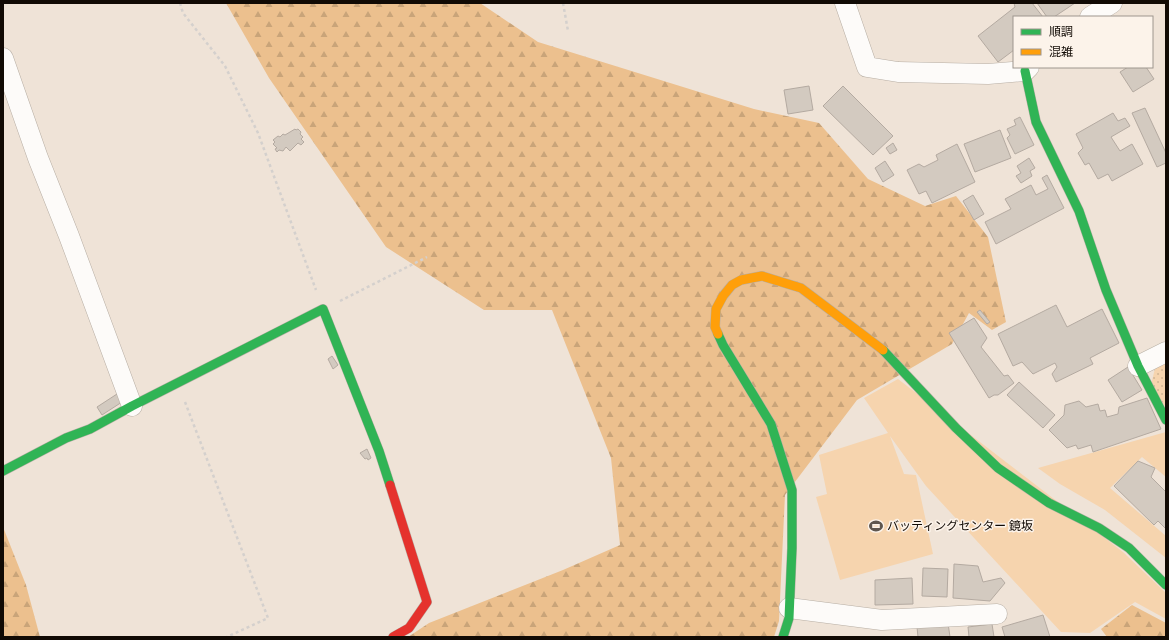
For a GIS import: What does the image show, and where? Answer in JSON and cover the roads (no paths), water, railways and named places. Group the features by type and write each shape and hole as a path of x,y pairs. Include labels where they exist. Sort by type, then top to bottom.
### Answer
{"street":[{"path":"845,3 867,67 898,72 988,74 1027,69 1036,122 1079,211 1106,290 1138,366 1166,420"},
{"path":"1092,16 1112,3"},
{"path":"3,58 38,158 69,236 132,406"},
{"path":"783,637 789,618 792,548 792,490 771,424 723,345 715,326 716,309 723,296 732,285 741,280 762,276 801,288 882,347 956,428 998,468 1049,503 1099,528 1129,548 1161,582 1166,585"},
{"path":"3,471 66,438 90,429 132,406 323,309 379,451 427,602 409,628 393,637"},
{"path":"1138,366 1166,352"},
{"path":"789,608 882,620 997,614"}],"place":[{"name":"バッティングセンター 鏡坂","path":"876,526"}]}
